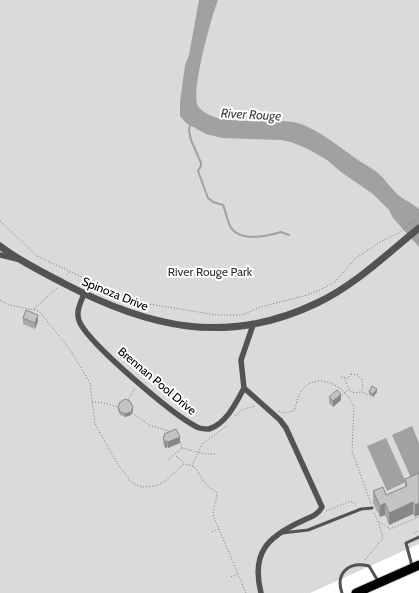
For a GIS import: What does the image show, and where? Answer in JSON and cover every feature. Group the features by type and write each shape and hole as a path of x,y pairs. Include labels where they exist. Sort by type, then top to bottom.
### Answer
{"main road":[{"path":"356,593 416,566"}],"street":[{"name":"Spinoza Drive","path":"0,246 18,259 84,294 127,313 176,325 210,328 252,325 287,316 318,303 350,283 419,228"},
{"path":"0,255 18,259"},
{"name":"Brennan Pool Drive","path":"84,294 78,311 80,323 100,346 181,416 202,429 209,428 221,422 235,405 244,388"},
{"path":"252,325 241,360 244,388 280,420 289,432 322,507 319,513 279,533 273,538 265,549 258,563 257,572 261,593"}],"lane":[{"path":"279,533 308,530 361,509 372,508"},
{"path":"416,566 406,543 419,537"},
{"path":"342,593 340,577 345,570 355,565 362,564 369,566 379,583"}],"path":[{"path":"0,221 37,256 120,295 149,304 216,315 242,314 261,307 306,295 335,282 356,258 380,242 399,233 419,216"},
{"path":"67,275 70,271"},
{"path":"33,309 41,304 58,287"},
{"path":"0,300 9,305 36,310 49,322 82,368 90,383 95,424 117,463 131,482 141,487 154,486 165,481 176,469 184,464"},
{"path":"34,314 36,310"},
{"path":"341,377 345,378 351,374 361,378 363,387 361,392"},
{"path":"345,378 348,389 355,393 361,392 368,395"},
{"path":"127,403 133,390 140,382"},
{"path":"277,410 284,413 294,410 301,391 312,383 330,382 337,385 345,392 354,408 352,451 383,538 362,564"},
{"path":"339,397 348,389"},
{"path":"92,402 104,403 118,408"},
{"path":"231,420 242,410 253,406 264,406"},
{"path":"132,413 149,424 175,433"},
{"path":"192,466 206,440 221,431 227,425"},
{"path":"177,435 182,448"},
{"path":"182,448 215,454"},
{"path":"168,460 176,455 182,448"},
{"path":"176,455 184,464 196,468 207,484 217,493 217,498 213,508 219,529 246,593"},
{"path":"320,510 328,511 352,502 361,509"},
{"path":"378,521 390,529 419,517"},
{"path":"212,532 219,529"},
{"path":"414,533 419,531"},
{"path":"231,577 237,574"}],"green space":[{"name":"River Rouge Park","path":"0,0 419,0 419,544 310,593 0,593"}],"shaded area":[{"path":"199,0 218,0 211,21 199,71 196,98 198,106 208,115 222,119 292,122 306,126 320,134 375,171 397,194 419,209 419,247 393,218 389,210 373,194 341,172 327,160 308,149 291,142 281,140 222,138 206,134 186,123 180,116 180,102 185,65 189,55"},
{"path":"412,426 419,443 419,477 412,480 392,435"},
{"path":"386,438 406,482 387,491 367,446"}],"building":[{"path":"26,310 38,315 35,323 23,318"},
{"path":"372,386 377,389 373,394 369,392"},
{"path":"337,390 341,394 333,401 329,397"},
{"path":"125,399 130,401 133,407 131,412 125,414 120,412 118,407 120,402"},
{"path":"176,429 180,437 165,442 163,437 165,436 164,434"},
{"path":"419,473 419,503 415,505 413,502 389,513 385,503 380,506 373,491 383,487 386,495 407,486 405,479"}],"waterway":[{"path":"190,124 189,131 191,140 201,163 198,171 208,198 213,202 223,205 229,224 234,231 240,235 254,237 281,232 289,235"}],"water label":[{"name":"River Rouge","path":"251,114"}]}
